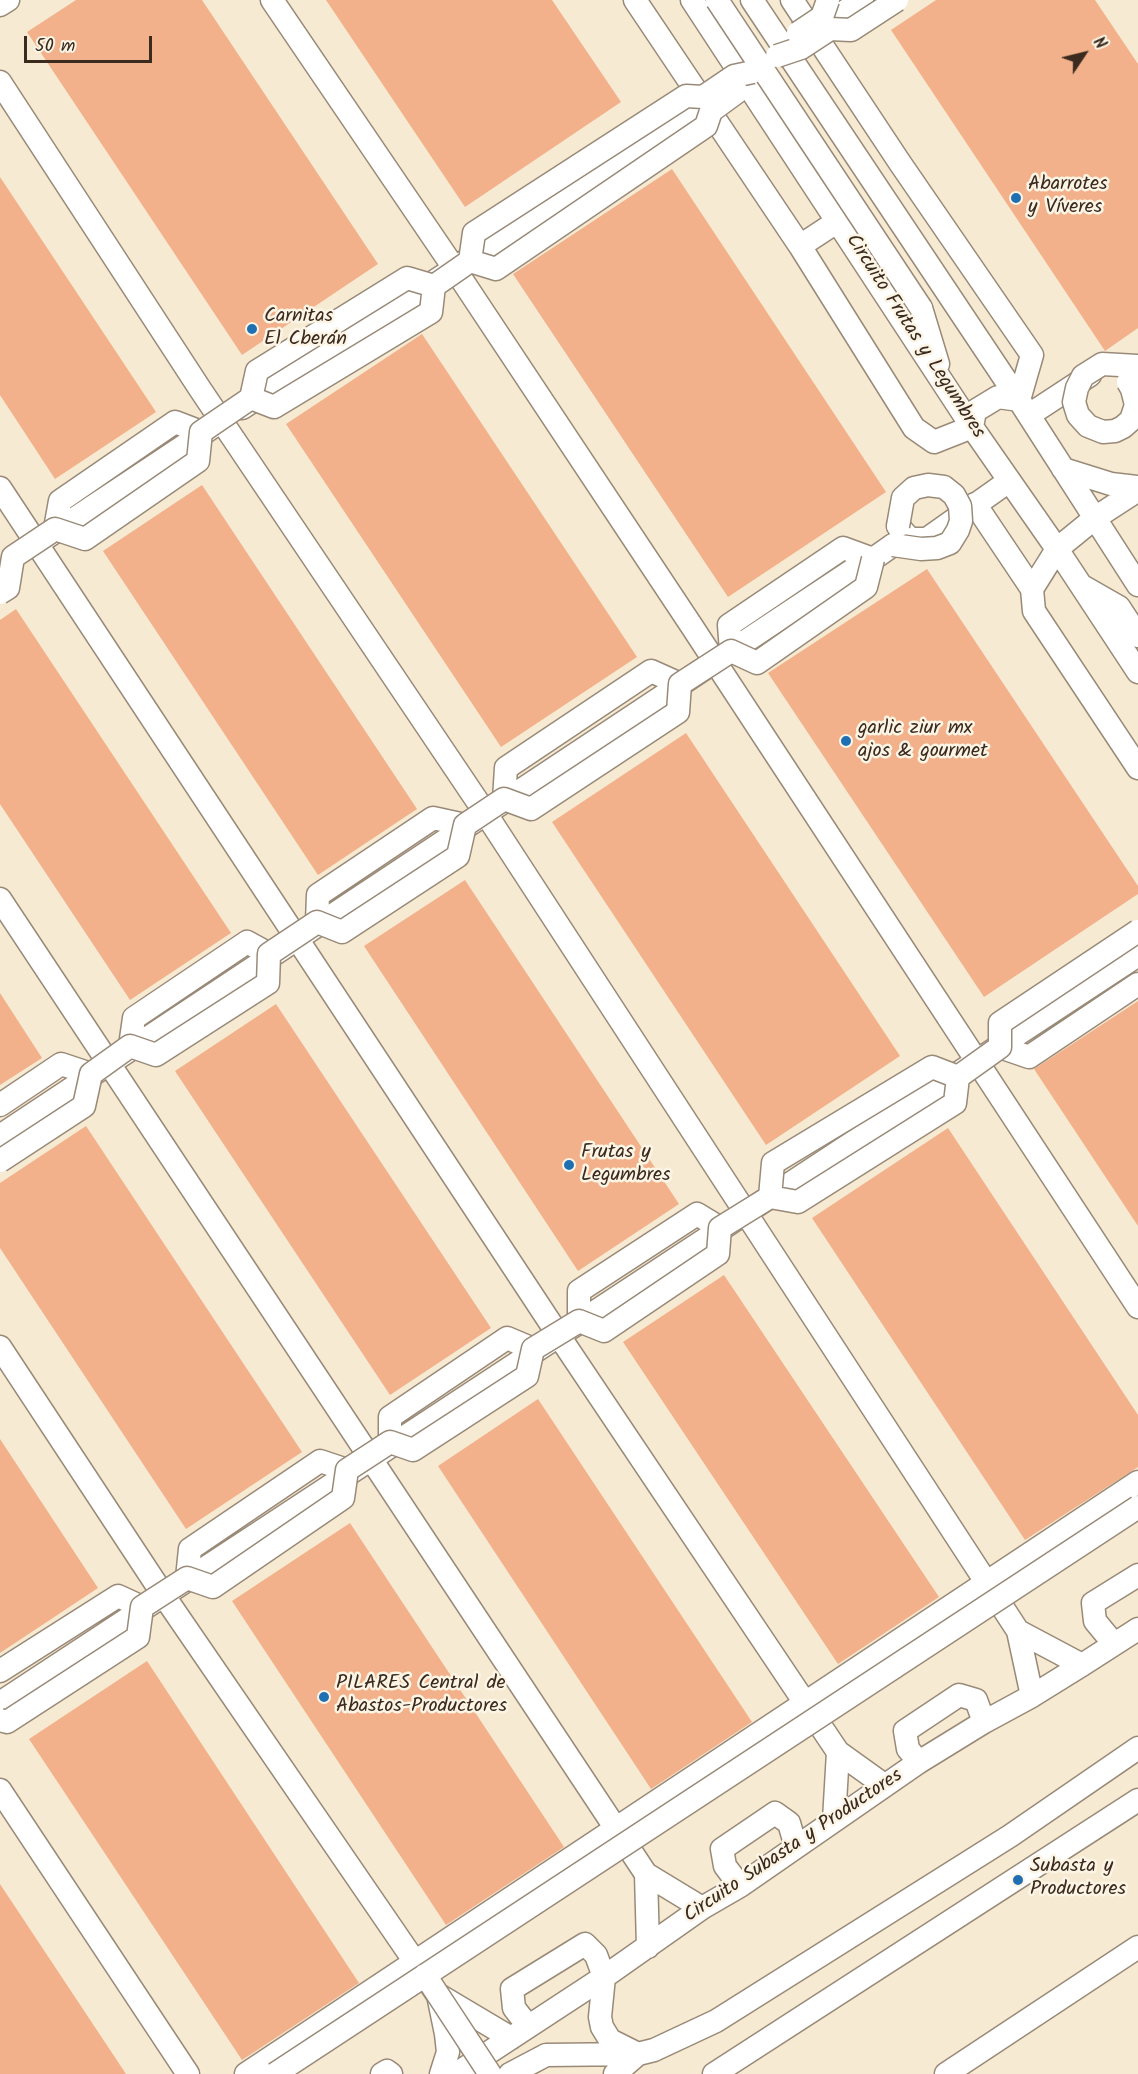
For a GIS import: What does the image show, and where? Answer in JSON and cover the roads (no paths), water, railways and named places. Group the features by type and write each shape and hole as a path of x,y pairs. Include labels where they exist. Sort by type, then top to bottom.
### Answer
{"street":[{"path":"0,5 8,0"},
{"path":"272,0 462,264 723,656 978,1060 1138,1307"},
{"path":"635,0 800,246 914,428 934,442 972,427 975,411 998,397 1024,407 1104,369 1133,374"},
{"name":"Circuito Frutas y Legumbres","path":"692,0 765,64 838,221 943,384 1083,587 1138,672"},
{"path":"717,0 765,64 921,299 943,384"},
{"path":"731,0 765,64 873,181 1024,407 1138,585"},
{"path":"752,0 765,64"},
{"path":"792,0 900,163 1032,355 1024,407"},
{"path":"462,264 496,269 706,126 711,111 742,89 793,37 822,17 828,0"},
{"path":"4,559 37,543 862,0"},
{"path":"251,398 274,407 431,312 434,286 462,264 474,233 686,96 703,97 734,76 801,48 830,29 851,30 897,0"},
{"path":"0,82 223,421 495,807 746,1213 1018,1631 1032,1696"},
{"path":"873,181 900,163"},
{"path":"800,246 838,221"},
{"path":"4,559 55,529 85,539 198,461 201,432 251,398 257,371 408,278 434,286"},
{"path":"921,299 947,314 961,312"},
{"path":"55,529 60,501 175,422 201,432"},
{"path":"1063,469 1111,484 1138,489"},
{"path":"864,563 893,545 921,549 937,548 950,543 961,521 960,506 954,495 944,487 928,485 914,488 903,498 898,526 910,539 927,539 975,504 1010,481"},
{"path":"0,488 297,940 838,1752 884,1785"},
{"path":"1032,589 1057,549 1095,518 1138,489"},
{"path":"975,504 1032,589 1034,611 1138,768"},
{"path":"0,1136 723,656 729,625 843,548 864,563 866,587 757,663 723,656 680,684"},
{"path":"0,593 8,588 4,559"},
{"path":"1083,587 1132,606 1138,636"},
{"path":"495,807 506,768 651,671 680,684"},
{"path":"318,922 318,895 423,824 433,818 465,825 495,807 531,809 678,712 680,684"},
{"path":"318,922 342,932 458,856 465,825"},
{"path":"0,899 100,1069 370,1460 646,1874 702,1908"},
{"path":"270,954 318,922"},
{"path":"1000,1047 1000,1023 1138,931"},
{"path":"0,1161 84,1106 100,1069 130,1046 134,1018 247,942 270,954"},
{"path":"130,1046 156,1055 258,989 268,982 270,954"},
{"path":"0,1703 1138,955"},
{"path":"1000,1047 1029,1057 1138,984"},
{"path":"720,1228 770,1197 798,1202 955,1103 958,1077 1000,1047"},
{"path":"0,1105 61,1064 100,1069"},
{"path":"770,1197 773,1163 932,1067 958,1077"},
{"path":"579,1321 579,1291 589,1284 697,1214 720,1228"},
{"path":"579,1321 604,1331 718,1254 720,1228"},
{"path":"390,1442 414,1450 527,1376 533,1349 579,1321"},
{"path":"390,1442 390,1417 507,1338 533,1349"},
{"path":"0,1347 164,1596 490,2074"},
{"path":"187,1578 213,1587 343,1498 347,1470 390,1442"},
{"path":"187,1578 190,1549 320,1461 347,1470"},
{"path":"246,2074 426,1977 617,1828 1138,1482"},
{"path":"275,2074 426,1977 1138,1507"},
{"path":"1114,1644 1095,1621 1093,1603 1138,1575"},
{"path":"0,1720 7,1722 138,1637 142,1607 187,1578"},
{"path":"0,1671 118,1596 142,1607"},
{"name":"Circuito Subasta y Productores","path":"456,2074 604,1977 702,1908 740,1886 919,1762 1032,1696 1138,1629"},
{"path":"1018,1631 1082,1665"},
{"path":"919,1762 908,1749 905,1731 959,1695 976,1700 984,1722"},
{"path":"510,2074 546,2055 638,2054 654,2050 716,2021 1010,1836 1138,1749"},
{"path":"834,1820 838,1752"},
{"path":"0,1790 188,2074"},
{"path":"714,2074 1138,1800"},
{"path":"740,1886 725,1866 722,1850 776,1814 789,1823 796,1847"},
{"path":"646,1874 648,1947"},
{"path":"519,2032 513,1989 585,1944 596,1955 604,1977 600,2017 602,2028 610,2040 638,2054"},
{"path":"946,2074 1138,1947"},
{"path":"426,1977 519,2032"},
{"path":"426,1977 446,2034 448,2052 441,2074"},
{"path":"615,2074 638,2054"},
{"path":"382,2074 387,2071 391,2074"}],"place":[{"name":"Abarrotes y Víveres","path":"1016,198"},
{"name":"Carnitas El Cberán","path":"252,329"},
{"name":"garlic ziur mx ajos & gourmet","path":"846,741"},
{"name":"Frutas y Legumbres","path":"569,1165"},
{"name":"PILARES Central de Abastos-Productores","path":"324,1697"},
{"name":"Subasta y Productores","path":"1018,1880"}]}
